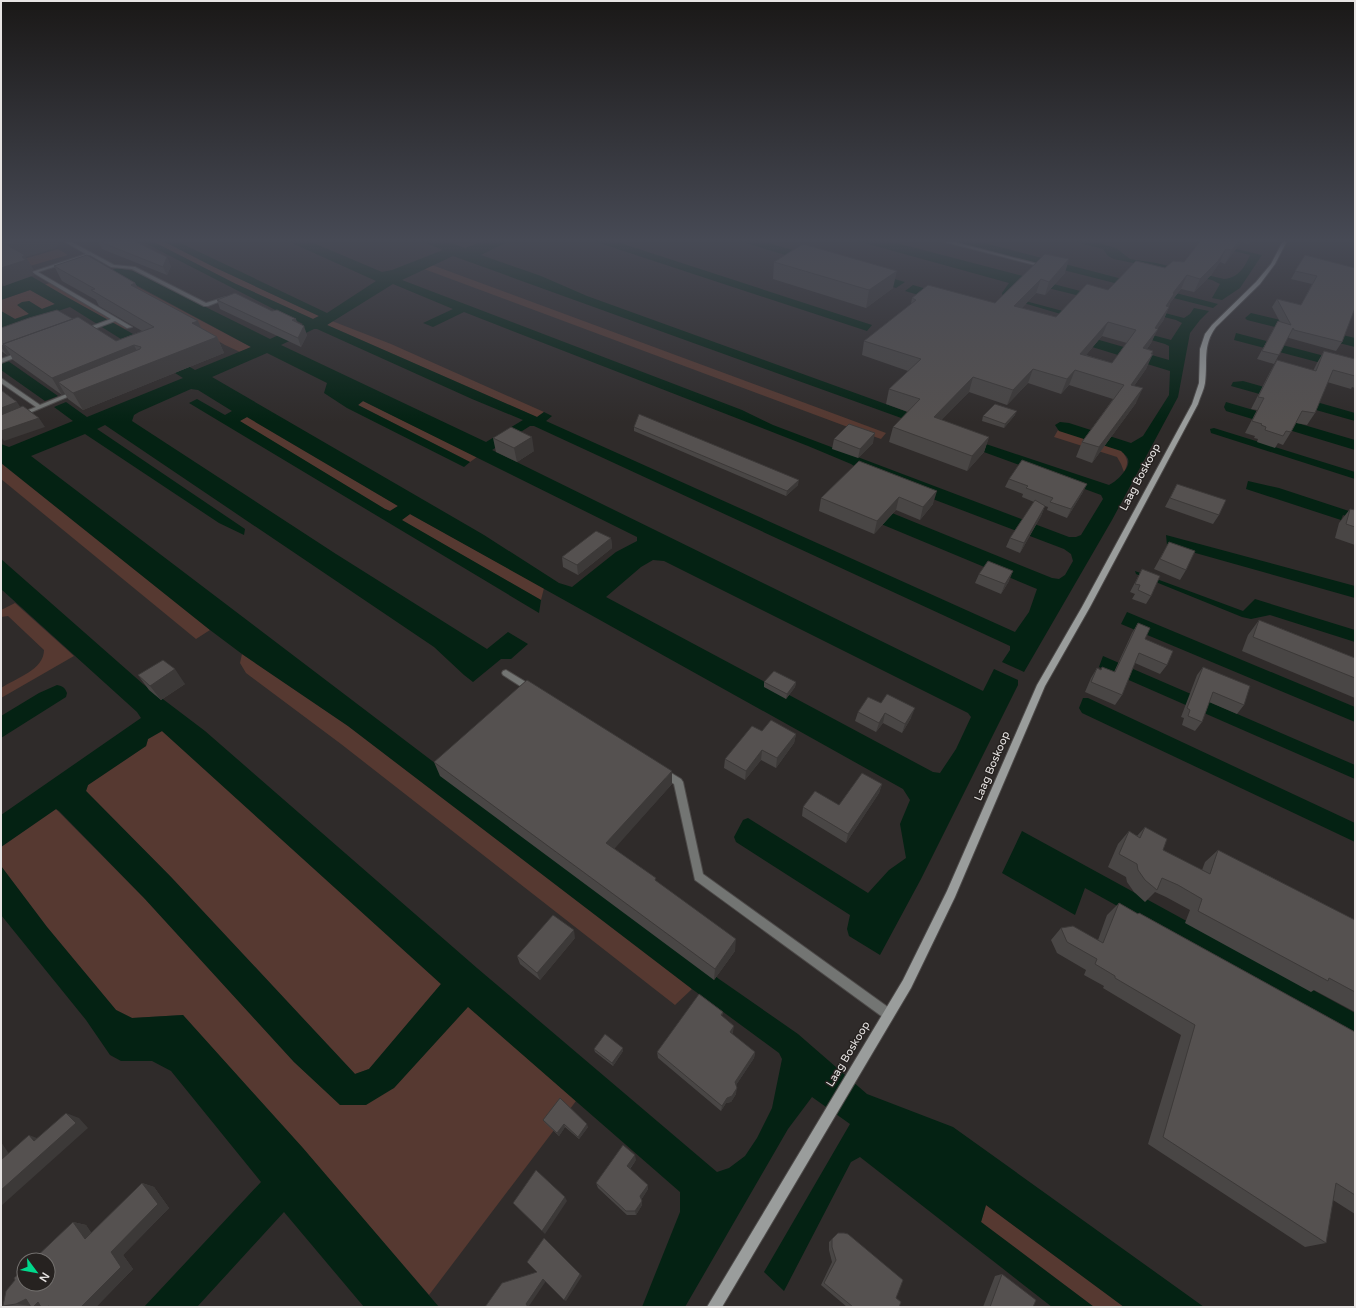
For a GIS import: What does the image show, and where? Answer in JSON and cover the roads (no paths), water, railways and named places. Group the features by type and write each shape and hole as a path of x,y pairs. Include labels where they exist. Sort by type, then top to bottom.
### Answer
{"street":[{"path":"82,300 129,327"},
{"path":"196,300 206,305 220,300"},
{"name":"Laag Boskoop","path":"714,1307 856,1067 907,984 951,894 1041,685 1108,566 1195,404 1202,383 1203,349 1208,334 1214,326 1241,300"},
{"path":"76,333 115,319"},
{"path":"4,360 27,351"},
{"path":"1,380 40,407"},
{"path":"1,423 83,389"},
{"path":"506,673 539,694"},
{"path":"652,765 678,782 699,877 888,1014"}]}
